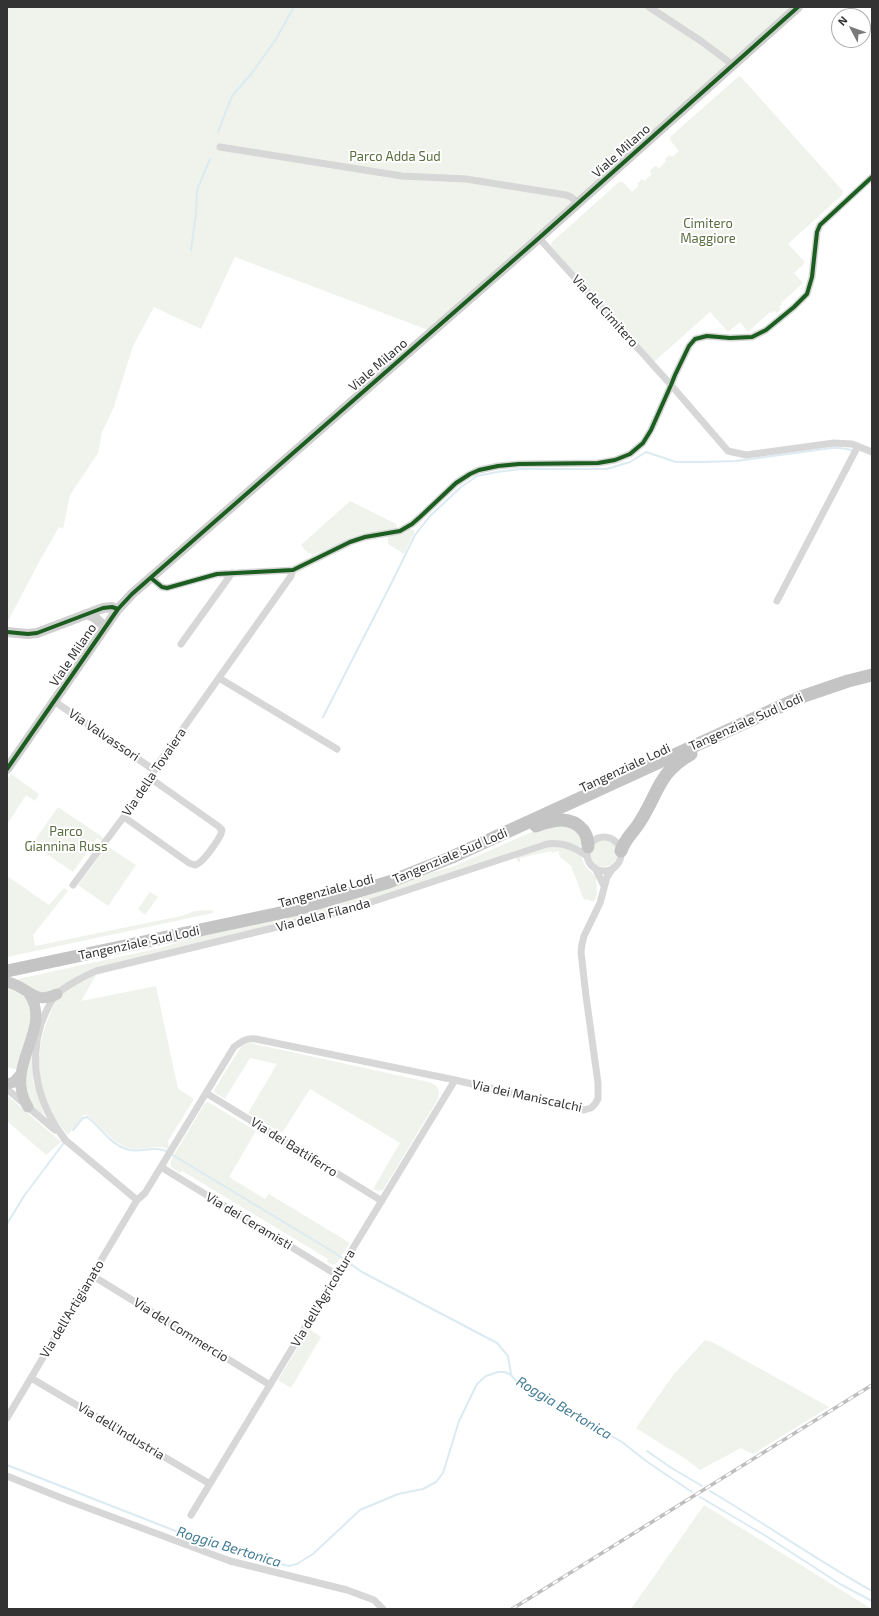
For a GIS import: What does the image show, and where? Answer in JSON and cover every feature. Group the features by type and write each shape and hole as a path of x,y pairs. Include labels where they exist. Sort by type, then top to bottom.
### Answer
{"highway":[{"name":"Tangenziale Lodi","path":"7,963 292,901 373,879 445,851 780,697 823,680 872,666"},
{"name":"Tangenziale Sud Lodi","path":"7,971 322,903 382,885 429,867 772,710 822,689 872,675"},
{"path":"621,851 626,840 643,818 661,780 676,764 690,754 746,728 772,710"},
{"path":"429,867 461,860 536,826 555,820 570,821 580,826 586,834 588,842 587,851"},
{"path":"7,980 128,953 151,944 156,940"}],"main road":[{"path":"7,980 39,998 46,998 57,994"},
{"path":"28,992 35,1003 36,1023 20,1075 21,1092 28,1107"},
{"path":"7,1084 14,1082 20,1075"}],"street":[{"path":"650,7 701,41 733,65"},
{"name":"Viale Milano","path":"7,769 105,626 132,594 539,238 798,7"},
{"path":"220,147 402,176 466,179 489,182 566,195 578,203"},
{"path":"151,578 162,587 167,588 217,574 293,570 350,542 405,529 456,483 470,474 483,469 508,464 606,462 630,454 638,449 647,436 689,346 695,339 707,336 730,338 752,337 766,330 807,294 812,277 817,232 820,225 872,177"},
{"name":"Via del Cimitero","path":"539,238 672,385 728,451 746,455 834,443 852,444 872,452"},
{"path":"777,601 858,446"},
{"name":"Via della Tovaiera","path":"73,885 143,791 154,770 291,576 293,570"},
{"path":"181,644 232,574"},
{"path":"7,632 28,634 37,633 108,607 118,609"},
{"path":"86,614 94,616 105,626"},
{"path":"219,678 337,749"},
{"name":"Via Valvassori","path":"54,701 154,770"},
{"path":"124,817 189,863 195,865 202,862 220,836 222,830 218,826 150,778"},
{"path":"606,836 618,843 621,851 620,861 607,877 604,886 594,868 589,863 587,851 594,840 606,836"},
{"name":"Via della Filanda","path":"57,994 96,971 347,910 547,844 560,843 587,851"},
{"path":"594,868 604,871 613,868"},
{"name":"Via dei Maniscalchi","path":"242,1040 249,1038 256,1039 455,1080 584,1110 590,1108 598,1099 598,1083 581,952 584,936 600,903 604,886"},
{"path":"57,994 50,1004 43,1020 36,1045 35,1062 39,1086 46,1110 66,1141"},
{"name":"Via dell'Artigianato","path":"7,1418 137,1200 146,1192 234,1047 242,1040"},
{"name":"Via dell'Agricoltura","path":"191,1515 455,1080"},
{"path":"7,1089 66,1141 137,1200"},
{"name":"Via dei Battiferro","path":"206,1093 382,1201"},
{"name":"Via dei Ceramisti","path":"161,1167 337,1274"},
{"name":"Via del Commercio","path":"92,1276 270,1385"},
{"name":"Via dell'Industria","path":"31,1378 210,1484"},
{"path":"7,1476 230,1561 354,1592 374,1600 383,1609"}],"green space":[{"name":"Parco Adda Sud","path":"7,7 793,7 428,330 235,257 201,329 154,307 133,346 114,407 102,432 98,453 70,495 63,529 59,527 7,623"},
{"name":"Cimitero Maggiore","path":"739,76 843,191 842,195 788,244 804,261 804,264 794,273 803,283 781,303 782,304 779,307 781,309 777,313 775,311 770,312 748,332 740,322 727,331 710,312 655,361 652,361 551,246 552,242 619,182 623,182 632,192 639,186 637,184 642,179 644,181 651,175 650,171 655,166 659,168 666,161 665,159 670,155 672,157 679,151 670,140 670,137"},
{"path":"350,501 396,524 397,528 348,540 315,554 307,552 301,545"},
{"path":"411,529 415,531 404,554 388,544 388,536"},
{"path":"11,774 39,794 35,801 26,795 7,825 7,779"},
{"name":"Parco Giannina Russ","path":"58,807 104,838 101,841 97,838 73,872 32,844"},
{"path":"553,824 569,824 584,840 580,847 560,840 541,842 346,907 94,968 83,973 55,992 41,995 18,981 18,979 160,948 452,867"},
{"path":"603,837 613,842 618,852 613,862 603,867 593,862 588,852 593,842"},
{"path":"107,846 136,865 108,906 78,885"},
{"path":"549,846 566,848 581,856 585,866 596,877 597,894 594,902 587,899 584,900 571,866 560,857 558,851 552,853 551,851 520,858 520,862 518,862 516,858 516,856"},
{"path":"7,876 49,905 64,888 68,891 33,935 35,946 181,916 195,911 213,910 213,913 7,957"},
{"path":"150,892 158,897 145,915 138,909"},
{"path":"96,975 81,1001 156,986 178,1089 194,1099 168,1141 168,1149 160,1147 138,1149 128,1148 115,1141 87,1115 84,1115 68,1135 50,1109 44,1094 39,1065 40,1049 48,1019 53,1007 62,994"},
{"path":"7,984 16,987 28,999 33,1018 18,1070 7,1067"},
{"path":"250,1043 429,1082 438,1088 438,1099 383,1190 378,1191 373,1189 400,1143 310,1089 282,1133 248,1113 277,1064 250,1058 225,1099 214,1092 240,1048 244,1044"},
{"path":"31,1053 33,1054 33,1080 45,1117 33,1107 24,1087"},
{"path":"7,1095 61,1142 46,1155 7,1121"},
{"path":"208,1102 256,1131 229,1177 265,1199 269,1194 350,1243 336,1264 333,1265 327,1262 328,1259 182,1171 180,1173 171,1167 171,1160 205,1103"},
{"path":"309,1329 321,1337 291,1388 278,1380"},
{"path":"705,1340 714,1343 829,1407 753,1454 741,1448 700,1470 687,1460 636,1428 674,1374"},
{"path":"704,1505 872,1609 631,1609"}],"waterway":[{"path":"218,132 232,96 252,73 276,39 294,7"},
{"path":"191,250 196,214 197,190 210,159"},
{"path":"323,717 415,535 430,516 461,487 477,476 521,469 607,469 630,462 646,452 676,462 703,462 736,461 832,448 852,450"},
{"path":"73,1130 83,1118 87,1117 120,1147 136,1151 156,1149 166,1151 335,1253 362,1272 497,1343 508,1356 511,1374"},
{"path":"7,1224 24,1196 63,1144"},
{"name":"Roggia Bertonica","path":"7,1465 196,1539 267,1561 289,1566 297,1564 313,1554 360,1510 398,1494 423,1489 436,1482 443,1473 459,1421 477,1384 486,1376 498,1372 505,1372 511,1375 517,1382 622,1442 646,1461 692,1492"},
{"path":"647,1451 702,1486"},
{"path":"710,1491 872,1591"},
{"name":"Roggia Bertonica","path":"700,1497 766,1536 840,1584 872,1601"}],"railway":[{"path":"512,1609 872,1385"}],"cycle path":[{"path":"7,769 118,609 132,594 539,238 798,7"},
{"path":"151,578 162,587 167,588 217,574 293,570 350,542 365,537 400,531 412,524 456,483 479,470 519,464 598,463 615,460 630,454 643,443 651,430 689,346 695,339 707,336 730,338 752,337 766,330 807,294 812,277 817,232 820,225 872,177"},
{"path":"7,632 28,634 37,633 103,608 112,607 118,609"}]}
